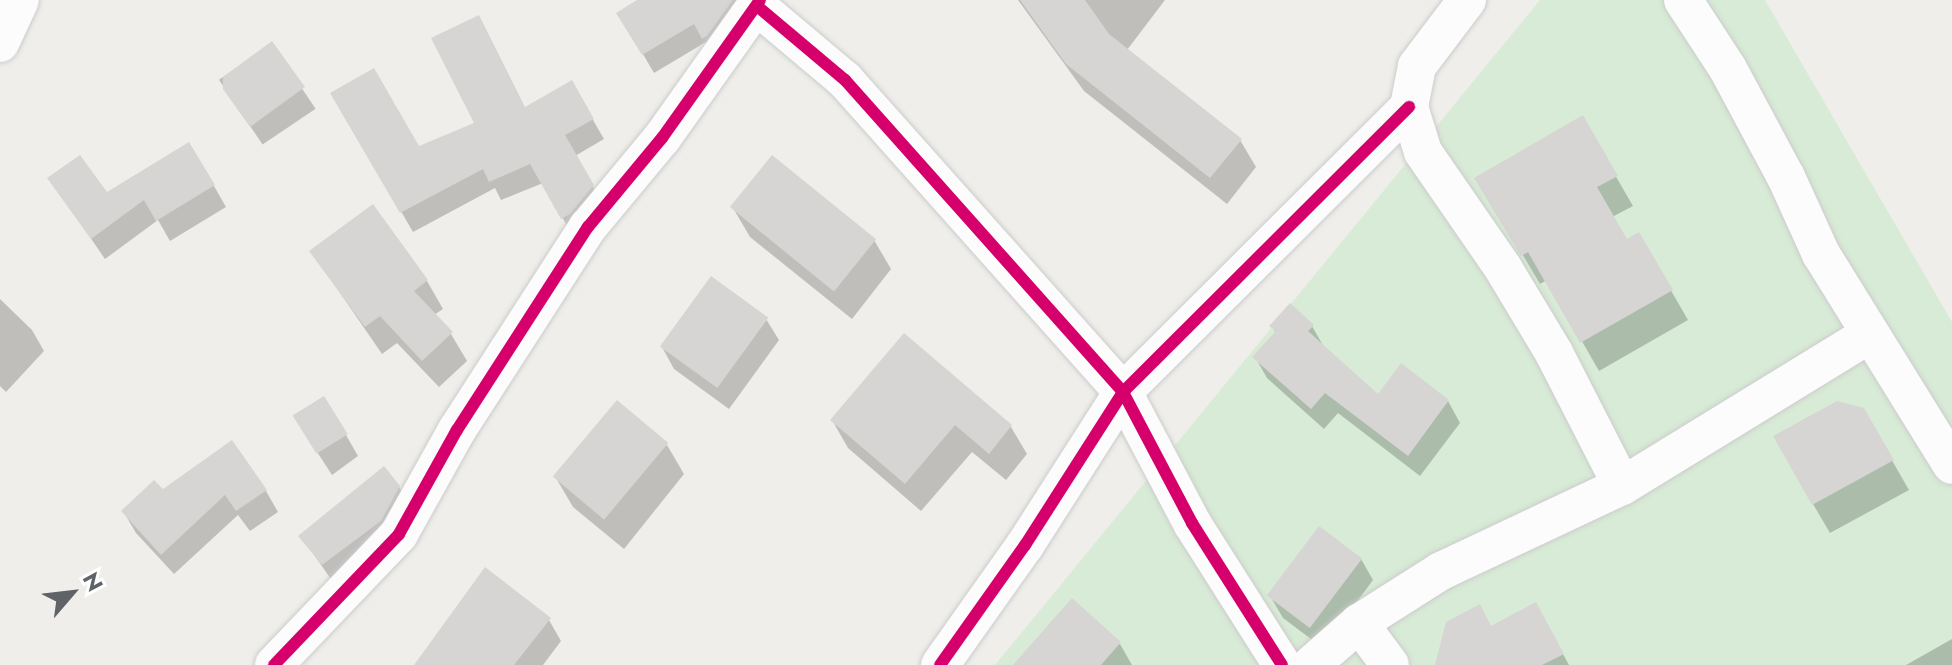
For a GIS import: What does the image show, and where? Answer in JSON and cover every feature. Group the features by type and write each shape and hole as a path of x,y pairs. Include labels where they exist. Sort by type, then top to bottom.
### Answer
{"street":[{"path":"0,43 20,0"},
{"path":"1467,0 1417,66 1409,107 1423,152 1503,268 1540,328 1622,486"},
{"path":"1683,0 1728,69 1786,177 1821,254 1868,335 1952,465"},
{"path":"274,665 399,534 457,430 588,227 662,138 759,3 845,80 1123,392 1192,523 1282,665"},
{"path":"940,665 1025,545 1123,392 1409,107"},
{"path":"1311,665 1359,623 1441,571 1622,486 1868,335"},
{"path":"1359,623 1390,665"}],"green space":[{"path":"1540,0 1765,0 1952,322 1952,665 995,665"}],"building":[{"path":"637,0 733,0 707,36 702,39 694,24 642,55 616,13"},
{"path":"1020,0 1085,0 1109,34 1242,139 1210,178 1066,64"},
{"path":"479,15 525,107 572,80 594,119 565,135 594,185 570,214 561,219 530,164 489,182 483,169 400,213 330,93 374,68 419,146 474,123 431,38"},
{"path":"272,41 305,87 250,127 223,89 223,77"},
{"path":"1583,115 1618,176 1597,187 1627,239 1639,232 1673,290 1580,343 1528,252 1521,256 1474,178"},
{"path":"189,142 215,185 156,221 144,200 91,239 47,178 80,155 107,192"},
{"path":"772,155 876,239 834,291 730,207"},
{"path":"373,204 428,280 414,291 453,332 422,361 380,316 365,327 309,251"},
{"path":"711,276 768,318 717,388 660,346"},
{"path":"1290,303 1314,325 1308,331 1378,394 1401,363 1449,400 1408,456 1325,393 1311,409 1252,357 1276,331 1269,326"},
{"path":"904,333 1012,425 989,454 955,425 905,484 830,420"},
{"path":"324,396 348,434 316,454 293,416"},
{"path":"617,400 668,443 604,520 553,477"},
{"path":"1837,401 1864,408 1894,460 1812,505 1773,436"},
{"path":"232,440 267,490 236,511 225,495 161,555 121,511 154,480 163,489"},
{"path":"384,466 400,486 381,521 322,565 298,536"},
{"path":"1319,526 1362,558 1310,628 1267,595"},
{"path":"485,567 551,618 514,665 414,665"},
{"path":"1072,598 1121,642 1101,665 1013,665"},
{"path":"1536,602 1564,654 1542,665 1435,665 1446,622 1480,604 1491,626"}],"cycle path":[{"path":"274,665 399,534 457,430 588,227 662,138 760,0"},
{"path":"757,6 845,80 1123,392 1025,545 940,665"},
{"path":"1282,665 1192,523 1123,392 1409,107"}]}
